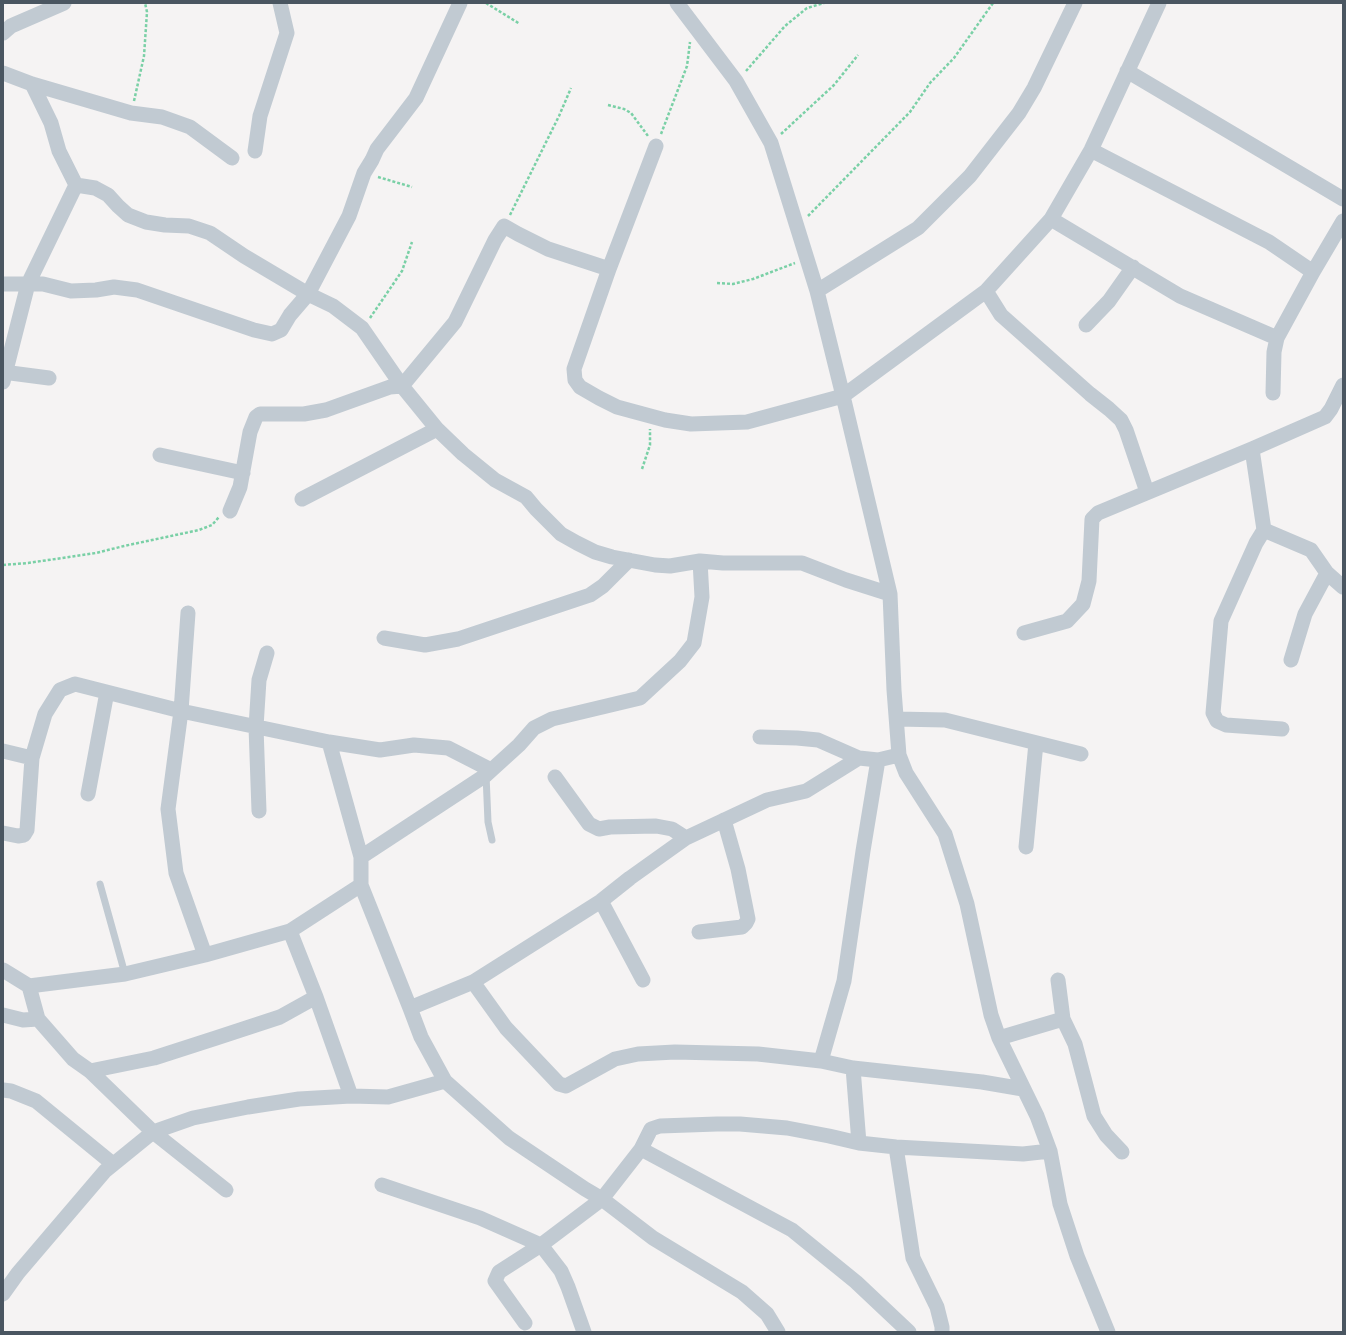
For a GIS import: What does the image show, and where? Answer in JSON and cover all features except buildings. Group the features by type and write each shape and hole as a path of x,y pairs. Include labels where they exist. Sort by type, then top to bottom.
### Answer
{"street":[{"path":"6,25 64,3"},
{"path":"255,151 260,116 287,32 280,3"},
{"path":"3,284 43,284 71,291 96,290 114,287 138,290 254,330 272,334 281,330 290,315 308,294 349,216 364,173 377,149 416,98 460,3"},
{"path":"677,3 736,81 771,144 817,291 890,594 894,690 899,755 906,773 945,834 967,904 991,1015 999,1038 1037,1116 1050,1151 1060,1204 1077,1256 1108,1332"},
{"path":"817,291 918,228 970,176 1019,113 1034,88 1075,3"},
{"path":"656,146 609,269 574,369 575,380 580,386 617,407 665,420 691,424 747,422 843,396 986,291 1050,219 1091,150 1127,71 1155,4"},
{"path":"1127,71 1343,199"},
{"path":"3,73 32,84 131,113 162,117 190,127 232,158"},
{"path":"32,84 51,123 59,151 76,185"},
{"path":"1091,150 1269,242 1313,272"},
{"path":"49,378 4,376 28,284 76,185"},
{"path":"76,185 95,188 108,195 128,215 146,222 188,226 210,233 244,256 308,294 333,306 362,328 402,386 437,429 463,454 495,480 526,497 536,510 561,534 577,543 595,552 612,557 655,565 670,566 700,561 723,563 802,563 846,580 890,594"},
{"path":"1050,219 1180,296 1277,338"},
{"path":"1273,393 1274,352 1277,338 1343,221"},
{"path":"230,511 240,487 250,432 256,417 260,414 304,414 326,410 355,401 390,387 402,386 455,322 495,240 504,226 548,248 609,269"},
{"path":"1086,325 1109,301 1133,267"},
{"path":"986,291 1001,315 1121,420 1126,430 1146,492"},
{"path":"1024,633 1067,621 1083,604 1089,581 1092,519 1098,513 1146,492 1252,450 1325,417 1331,410 1343,385"},
{"path":"302,499 437,429"},
{"path":"1252,450 1264,530 1256,543 1221,621 1213,713 1217,721 1226,726 1282,729"},
{"path":"160,455 243,473"},
{"path":"1264,530 1310,550 1327,573 1343,586"},
{"path":"384,638 425,644 458,639 590,595 603,586 629,560"},
{"path":"361,857 488,772 519,746 534,728 552,719 640,698 680,661 694,643 702,597 700,561"},
{"path":"1291,660 1305,614 1327,573"},
{"path":"188,613 181,711 168,809 176,873 205,955"},
{"path":"259,811 256,727 259,680 267,653"},
{"path":"3,833 18,836 24,835 27,830 32,758 45,714 60,690 75,684 181,711 330,742 380,750 414,745 448,748 488,772"},
{"path":"88,794 107,692"},
{"path":"897,719 945,720 1082,754"},
{"path":"760,737 818,740 859,758 878,760 899,755"},
{"path":"330,742 361,857 361,885 421,1037 445,1081 509,1138 602,1199 653,1238 742,1292 767,1314 778,1332"},
{"path":"1026,847 1036,742"},
{"path":"3,751 32,758"},
{"path":"410,1008 473,982 601,900 686,838 767,800 806,791 859,758"},
{"path":"821,1062 844,981 878,760"},
{"path":"555,777 589,824 599,829 610,827 656,826 672,829 686,838"},
{"path":"699,932 742,927 746,924 748,919 738,869 724,820"},
{"path":"3,970 29,986 125,974 205,955 290,930 361,885"},
{"path":"601,900 643,980"},
{"path":"290,930 316,997 351,1096"},
{"path":"1058,980 1063,1019 1075,1044 1094,1116 1106,1135 1122,1152"},
{"path":"473,982 506,1028 559,1084 566,1086 616,1059 638,1054 675,1052 758,1054 821,1062 853,1068 1023,1088"},
{"path":"29,986 38,1019 73,1059 90,1071 153,1132 226,1190"},
{"path":"90,1071 154,1058 216,1038 280,1017 316,997"},
{"path":"3,1015 22,1020 38,1019"},
{"path":"999,1038 1063,1019"},
{"path":"853,1068 859,1143"},
{"path":"3,1294 18,1273 105,1172 153,1132 193,1118 248,1107 298,1099 351,1096 388,1097 445,1081"},
{"path":"3,1090 11,1091 36,1101 113,1164"},
{"path":"525,1323 495,1281 499,1272 541,1245 602,1199 641,1148 651,1129 660,1126 717,1124 787,1128 859,1143 896,1147 1023,1154 1050,1151"},
{"path":"896,1147 913,1258 937,1307 942,1332"},
{"path":"641,1148 792,1230 856,1282 909,1332"},
{"path":"382,1185 480,1218 541,1245 561,1271 584,1332"}],"lane":[{"path":"488,772 488,822 492,840"},
{"path":"100,884 125,974"}],"path":[{"path":"131,113 144,56 147,12 145,3"},
{"path":"486,3 520,24"},
{"path":"736,81 785,26 807,8 824,3"},
{"path":"797,228 910,112 930,83 954,58 993,3"},
{"path":"656,146 687,66 692,24"},
{"path":"771,144 834,85 858,55"},
{"path":"504,226 558,116 570,88"},
{"path":"608,105 624,109 631,114 656,146"},
{"path":"364,173 412,187"},
{"path":"362,328 402,272 412,242"},
{"path":"717,283 733,284 754,279 806,259"},
{"path":"642,470 650,445 649,415"},
{"path":"3,565 28,563 96,553 199,530 212,525 218,517 230,511"}]}
